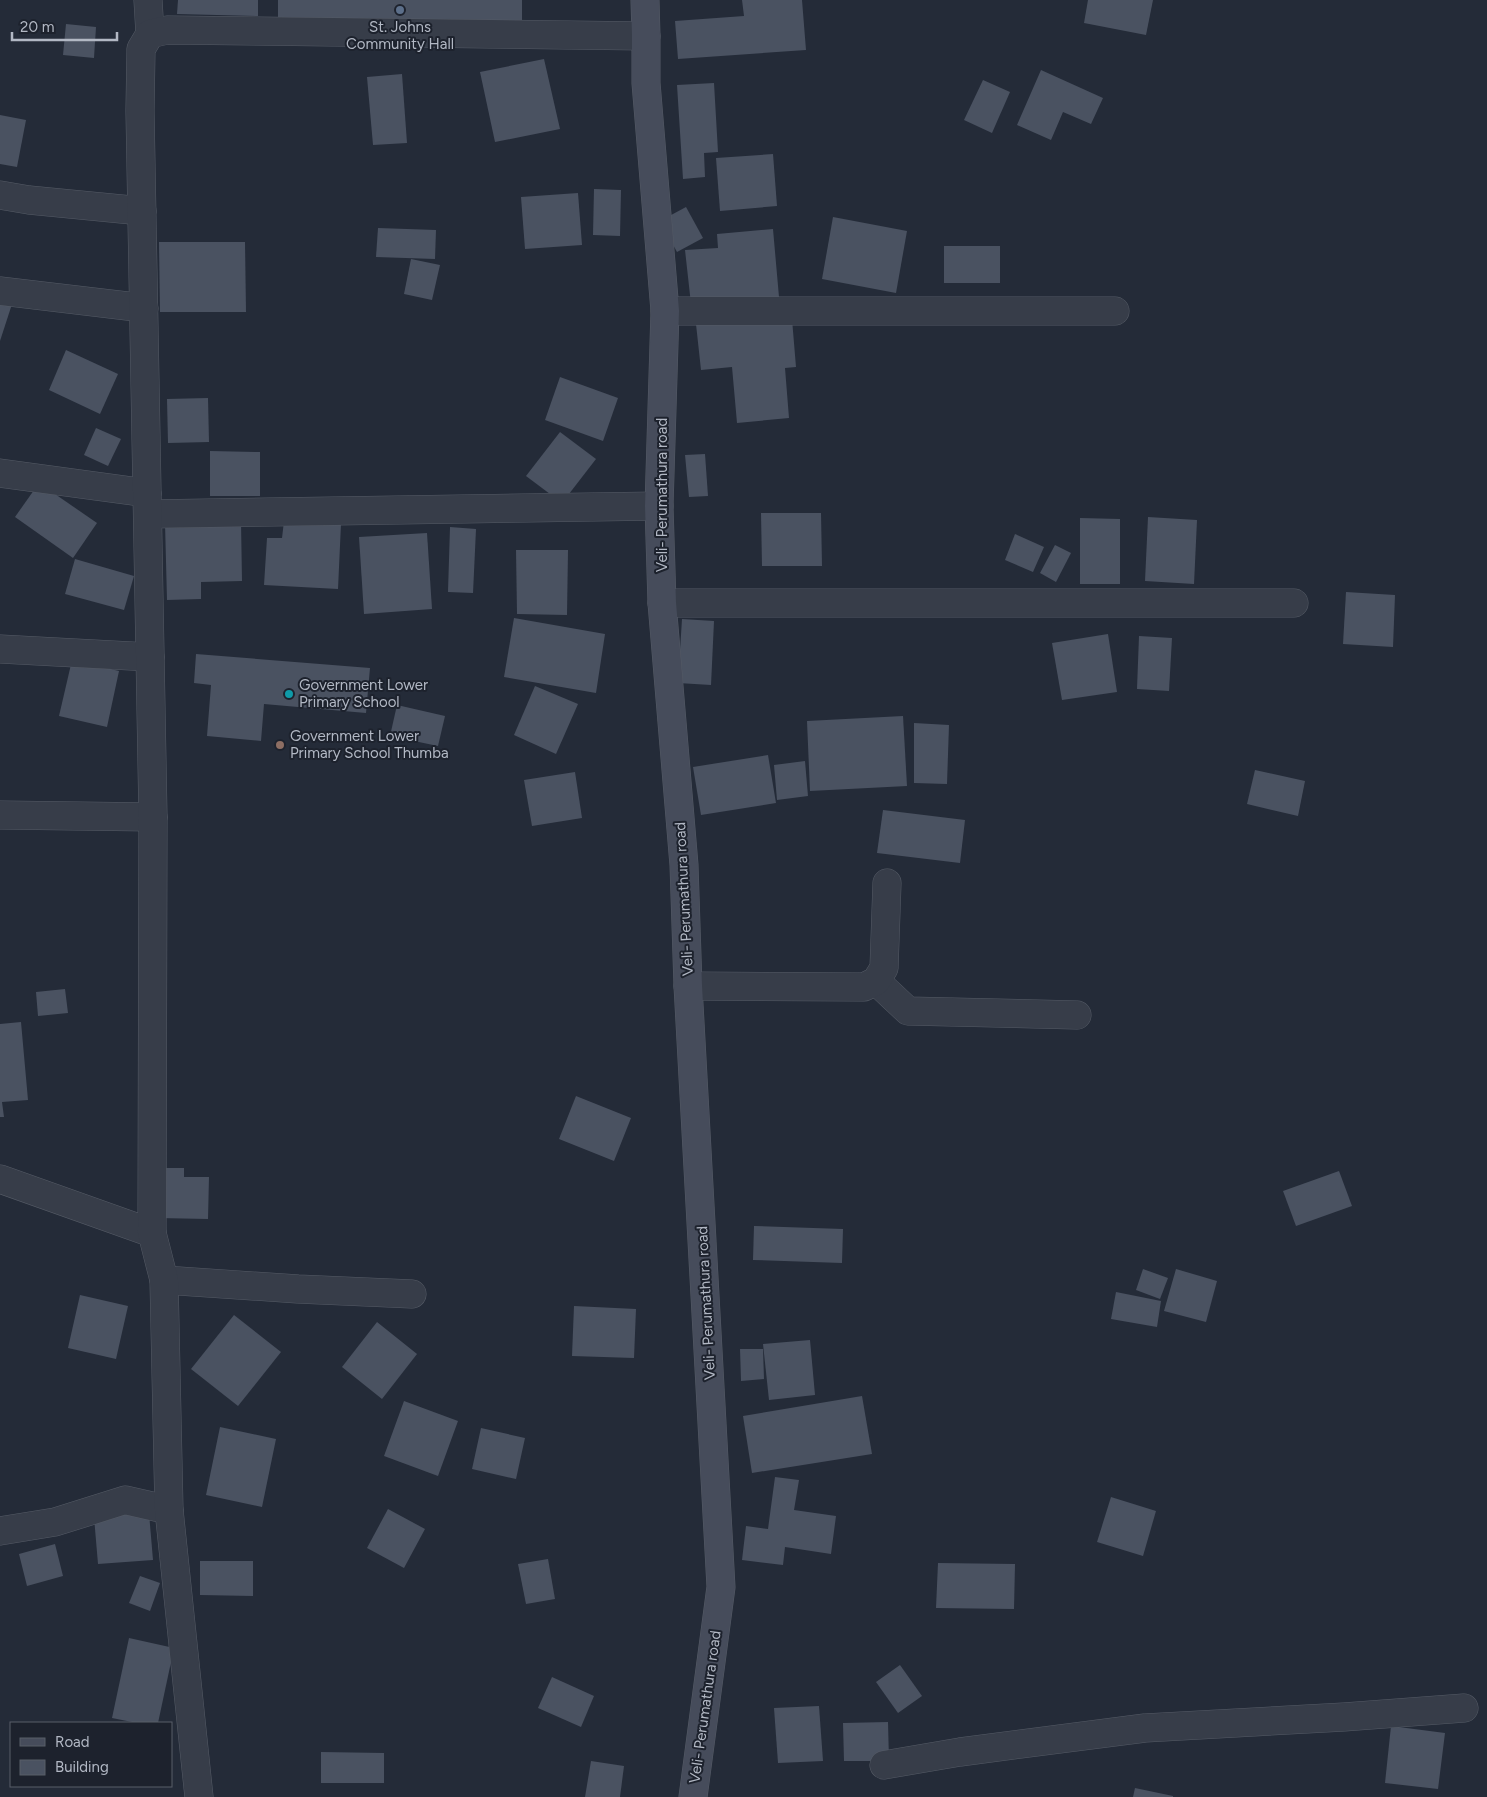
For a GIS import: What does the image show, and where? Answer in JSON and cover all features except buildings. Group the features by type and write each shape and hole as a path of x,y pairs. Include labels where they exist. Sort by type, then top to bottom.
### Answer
{"main road":[{"name":"Veli- Perumathura road","path":"645,0 646,84 665,311 659,506 662,603 684,865 688,986 721,1587 693,1797"}],"street":[{"path":"148,0 150,34 141,49 140,62 153,817 152,1234 164,1280 169,1510 199,1797"},
{"path":"150,34 167,30 646,36"},
{"path":"0,195 29,200 142,211"},
{"path":"0,291 144,308"},
{"path":"665,311 1115,311"},
{"path":"0,473 147,503 659,506"},
{"path":"662,603 1294,603"},
{"path":"0,649 150,657"},
{"path":"0,815 153,817"},
{"path":"688,986 864,987 876,981 884,968 887,883"},
{"path":"876,981 908,1011 1077,1015"},
{"path":"0,1179 152,1234"},
{"path":"164,1280 412,1294"},
{"path":"0,1531 55,1522 125,1500 169,1510"},
{"path":"884,1765 960,1752 1144,1728 1464,1708"}],"place":[{"name":"St. Johns Community Hall","path":"400,10"},
{"name":"Government Lower Primary School","path":"289,694"},
{"name":"Government Lower Primary School Thumba","path":"280,745"}]}
